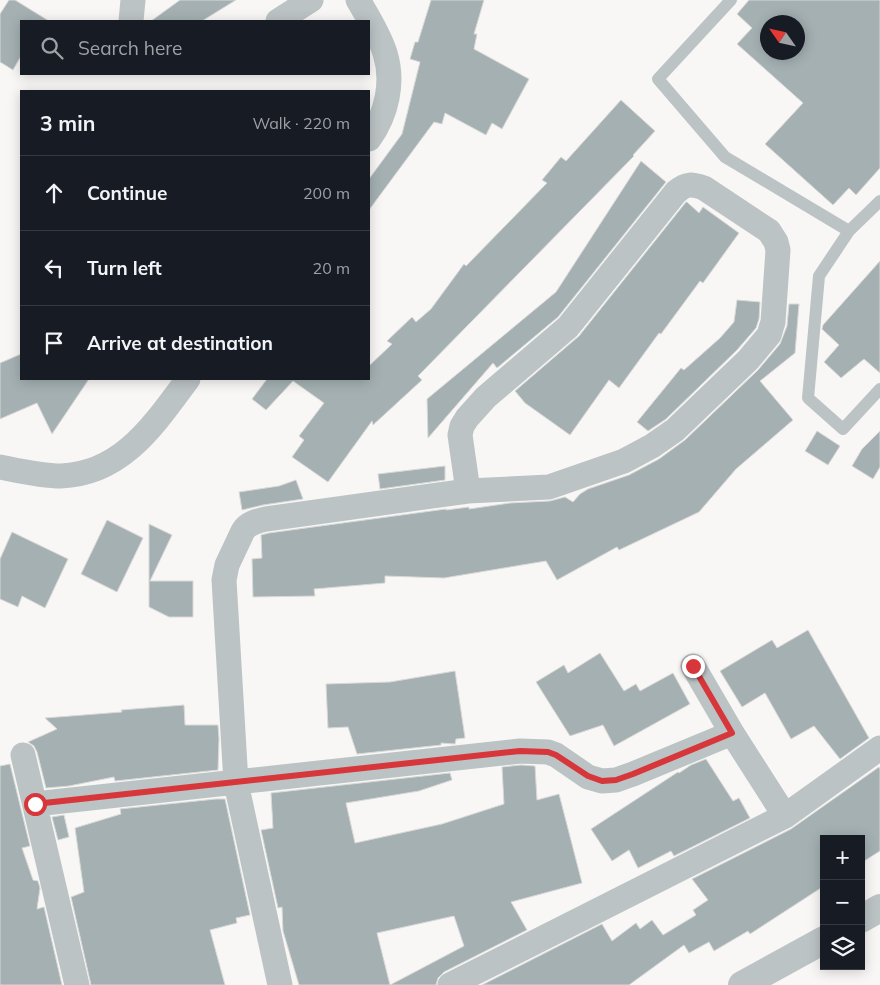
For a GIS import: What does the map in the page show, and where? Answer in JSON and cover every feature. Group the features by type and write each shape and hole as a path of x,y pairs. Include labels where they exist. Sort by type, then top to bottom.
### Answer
{"street":[{"path":"131,20 133,0"},
{"path":"280,20 311,0"},
{"path":"358,0 369,20"},
{"path":"370,21 384,52 389,79 388,98 382,115 370,136"},
{"path":"280,985 236,783 224,580 227,565 245,527 266,519 468,491 549,487 624,461 652,446 675,430 748,360 769,335 773,322 778,250 776,242 769,231 704,188 693,185 684,186 676,192 568,328 486,397 467,418 462,426 460,435 468,491"},
{"path":"0,467 60,476 98,469 128,451 142,438 187,380"},
{"path":"693,666 732,733 785,816"},
{"path":"35,804 520,751 548,752 556,755 588,776 602,781 616,780 732,733"},
{"path":"450,985 785,816 880,748"},
{"path":"23,755 77,985"},
{"path":"865,917 880,908"},
{"path":"865,932 880,925"},
{"path":"742,985 820,942"},
{"path":"768,985 820,956"}],"lane":[{"path":"731,0 658,79 725,157 849,231"},
{"path":"880,201 849,231 819,276 808,398 843,429 880,389"}],"building":[{"path":"9,0 15,0 47,20 20,20 20,58 13,70 0,62 0,14"},
{"path":"180,0 236,0 204,20 152,20"},
{"path":"431,0 484,0 474,34 477,34 474,49 529,79 502,129 492,123 486,135 445,113 442,124 434,122 370,209 370,178 402,134 420,62 410,59 415,42 418,42"},
{"path":"749,0 880,0 880,168 856,195 849,188 833,205 765,144 803,103 737,44 752,28 737,14"},
{"path":"621,100 655,131 634,156 418,376 422,380 373,425 372,421 328,482 292,457 304,440 299,436 324,403 293,381 266,410 252,399 266,380 370,380 370,365 392,344 387,341 412,317 416,322 431,309 464,264 466,266 547,183 542,180 561,157 566,161"},
{"path":"641,161 666,182 558,317 497,368 493,363 428,438 427,399 556,292"},
{"path":"686,202 699,213 703,207 739,233 703,283 700,281 619,388 609,380 570,435 525,403 515,391 579,336"},
{"path":"880,261 880,373 864,359 841,378 824,362 839,345 822,329 823,325"},
{"path":"737,300 760,302 759,319 756,328 737,350 666,419 648,431 637,422 681,368 684,370 720,338 734,322"},
{"path":"789,304 799,304 795,353 760,381 793,420 736,469 699,512 619,550 617,547 557,580 546,561 444,578 385,576 385,583 314,589 315,596 253,597 252,559 262,558 261,535 446,509 469,507 469,509 510,503 550,501 565,497 573,502 588,489 629,475 659,459 685,440 758,370 780,344 787,326"},
{"path":"20,354 20,380 88,380 52,434 37,403 0,419 0,363"},
{"path":"817,431 840,446 828,465 805,451"},
{"path":"880,431 880,467 873,479 852,466 862,449"},
{"path":"445,466 445,480 380,489 378,474"},
{"path":"296,480 303,499 242,510 239,492 279,486"},
{"path":"107,520 143,538 117,592 81,574"},
{"path":"149,524 172,535 150,581 193,581 193,617 169,617 149,607"},
{"path":"12,532 68,559 45,608 22,596 18,607 0,599 0,559"},
{"path":"808,630 869,738 840,759 814,726 791,739 765,693 742,707 720,671 772,640 777,648"},
{"path":"600,653 624,691 636,684 640,691 673,673 690,704 614,746 603,725 570,736 536,682 564,665 568,673"},
{"path":"455,671 465,738 456,739 455,744 441,743 441,745 357,754 348,727 328,728 326,684 390,682"},
{"path":"184,705 185,725 218,725 218,770 115,781 114,777 69,786 46,788 37,752 34,746 28,742 57,729 45,718"},
{"path":"706,759 733,801 739,798 750,818 674,856 671,851 638,868 629,850 612,861 591,829 678,772"},
{"path":"10,764 30,846 22,848 33,880 38,881 40,888 37,909 44,907 62,985 0,985 0,766"},
{"path":"535,766 537,800 559,794 582,883 511,902 527,930 444,972 438,978 436,985 390,985 299,985 283,931 282,907 278,908 261,830 273,828 271,793 450,773 452,780 419,791 346,803 355,843 442,824 504,804 502,767","holes":["454,916 464,946 390,985 377,933"]},
{"path":"879,767 880,851 865,860 865,835 820,835 820,889 750,934 748,931 714,951 709,942 689,953 684,945 629,985 482,985 602,924 612,941 636,923 640,929 652,920 663,935 696,915 693,910 708,900 692,879 791,829"},
{"path":"225,799 250,915 236,918 237,923 210,930 225,985 91,985 71,897 84,892 75,828 121,814 120,809"},
{"path":"64,815 69,837 58,840 52,817"}],"route":[{"path":"35,804 520,751 548,752 556,755 588,776 602,781 616,780 732,733 693,666"}]}
